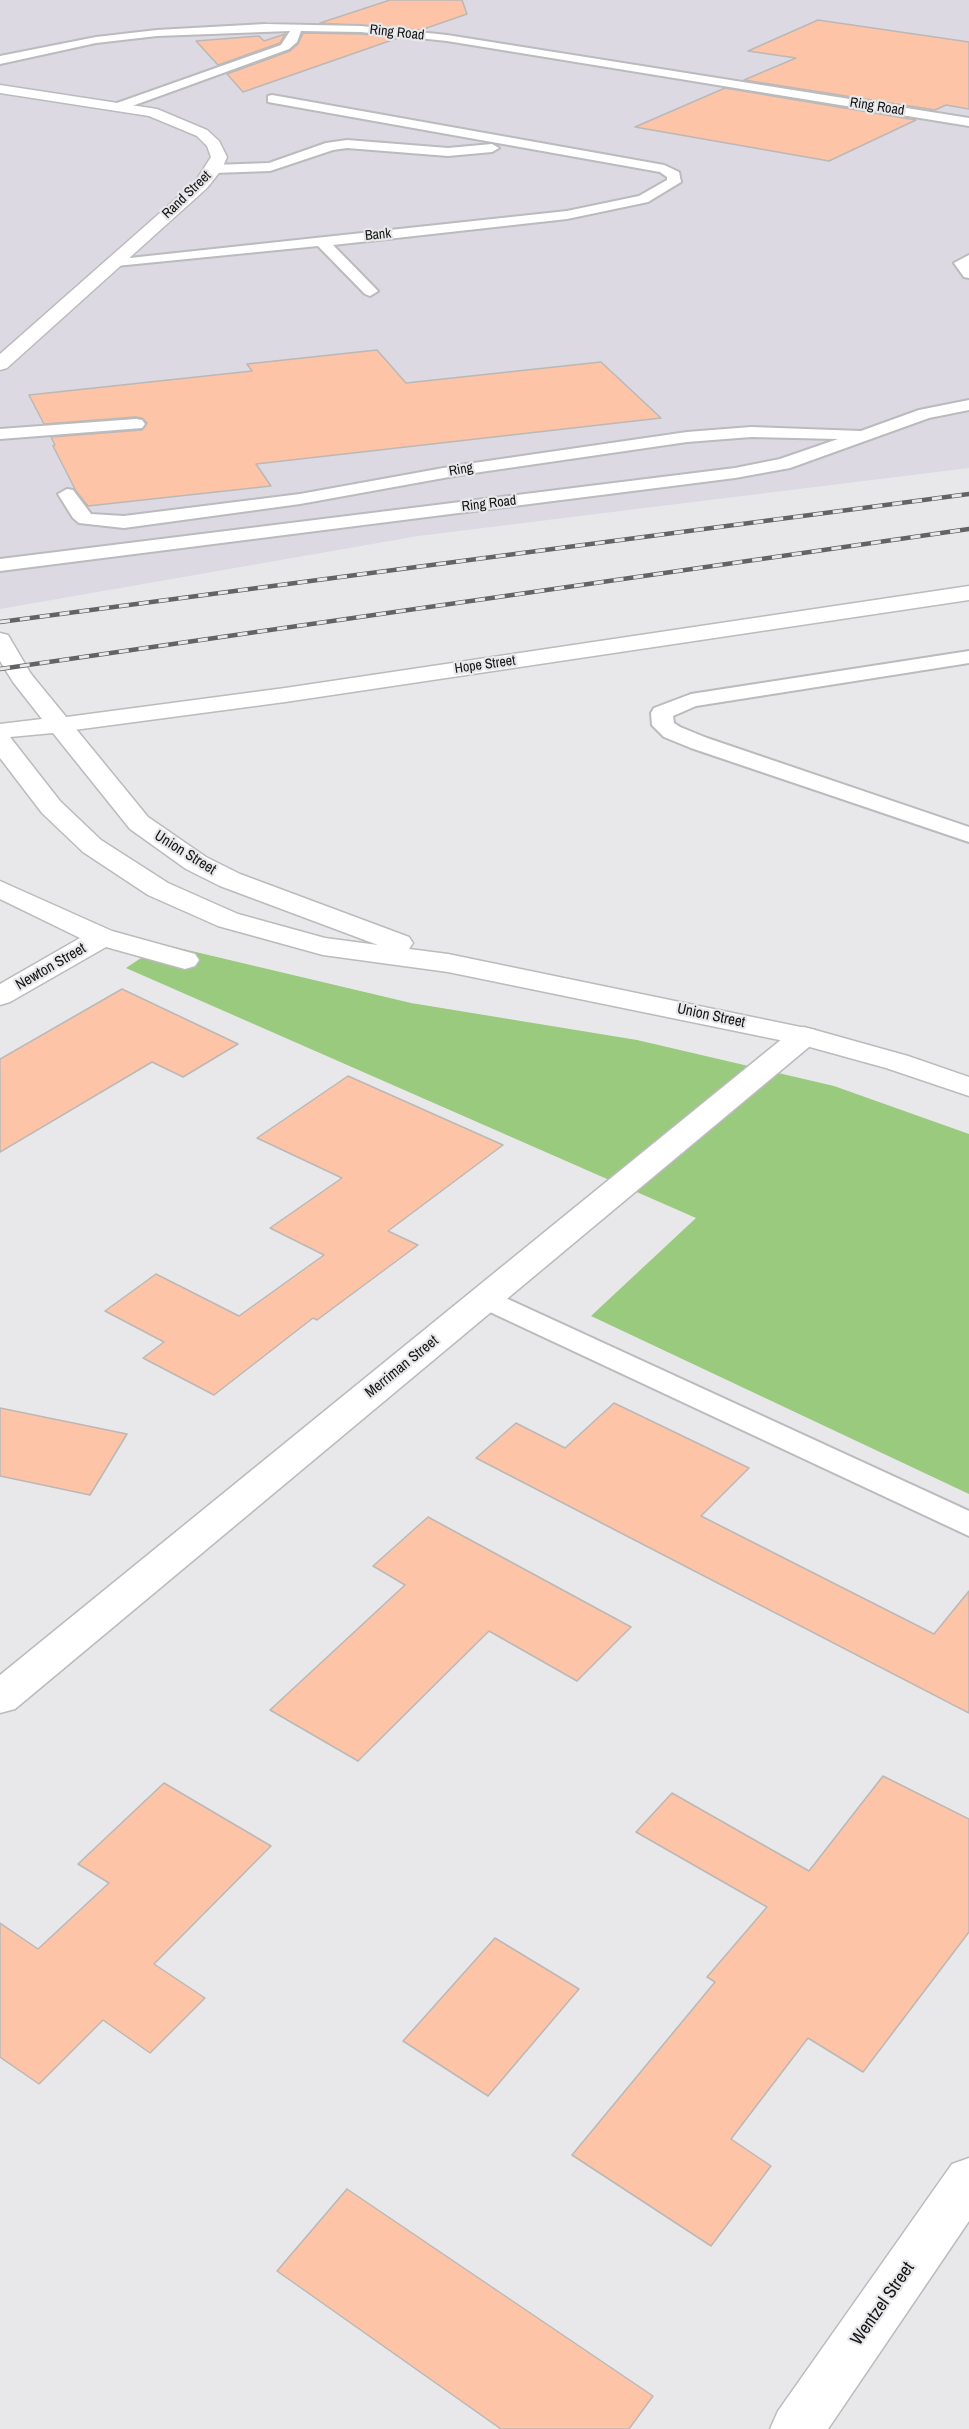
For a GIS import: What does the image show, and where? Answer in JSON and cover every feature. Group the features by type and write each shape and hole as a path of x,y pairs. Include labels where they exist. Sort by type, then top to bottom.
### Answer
{"street":[{"name":"Rand Street","path":"0,89 152,112 202,133 214,144 219,157 214,169 201,185 0,364"},
{"name":"Hope Street","path":"0,732 285,695 969,593"},
{"name":"Union Street","path":"0,640 21,677 139,823 196,863 255,891 448,963"},
{"name":"Union Street","path":"0,741 51,807 92,846 158,889 228,920 323,946 448,963 804,1036 897,1062 969,1087"},
{"path":"0,890 102,937 185,960"},
{"name":"Newton Street","path":"0,996 102,937"},
{"name":"Merriman Street","path":"0,1698 804,1036"},
{"name":"Wentzel Street","path":"797,2429 969,2180"}],"lane":[{"name":"Ring Road","path":"0,60 85,41 157,33 297,27 361,29 447,38 969,122"},
{"path":"121,106 285,47 291,42 297,27"},
{"path":"272,99 517,144"},
{"path":"214,169 270,167 331,146 347,144 467,152 517,144"},
{"name":"Bank","path":"111,264 567,215 643,199 674,182 674,175 664,169 517,144"},
{"path":"321,241 370,291"},
{"path":"969,259 962,263 969,274"},
{"name":"Ring Road","path":"0,566 735,473 784,464 925,414 969,405"},
{"path":"0,434 136,424"},
{"name":"Ring","path":"67,494 79,514 86,519 124,522 300,499 482,466 687,437 751,432 869,435"},
{"path":"969,657 691,700 662,713 663,724 672,732 699,743 969,834"},
{"path":"486,1298 969,1525"}],"shaded area":[{"path":"0,0 969,0 969,468 418,536 0,609"}],"green space":[{"path":"162,944 411,1003 637,1040 834,1086 969,1134 969,1494 591,1316 696,1218 126,968"}],"building":[{"path":"390,0 462,0 467,14 421,30 320,23"},
{"path":"818,20 969,42 969,109 946,105 935,110 744,80 796,58 748,51"},
{"path":"303,33 361,34 398,38 243,92 227,74 290,51 298,44"},
{"path":"285,34 280,43 218,65 196,41 259,36 264,41"},
{"path":"725,88 916,120 829,161 635,127"},
{"path":"377,350 406,383 601,362 661,418 256,464 271,486 88,506 76,491 53,446 55,445 51,437 142,430 147,423 142,418 136,417 44,424 29,395 252,371 247,364"},
{"path":"122,989 238,1044 183,1077 152,1062 0,1152 0,1059"},
{"path":"348,1076 503,1145 388,1231 418,1245 317,1320 313,1318 214,1395 143,1358 164,1342 105,1311 156,1274 239,1316 324,1255 270,1228 342,1178 257,1138"},
{"path":"614,1403 749,1468 701,1516 934,1634 969,1591 969,1713 476,1458 516,1423 565,1448"},
{"path":"0,1408 127,1434 90,1495 0,1476"},
{"path":"428,1517 631,1627 577,1681 489,1631 358,1761 270,1710 405,1585 373,1566"},
{"path":"883,1776 969,1819 969,1932 863,2072 808,2038 731,2139 771,2166 711,2246 572,2155 715,1982 707,1977 767,1907 636,1832 672,1793 809,1871"},
{"path":"164,1783 271,1846 154,1964 205,1998 150,2053 103,2020 39,2084 0,2057 0,1923 38,1949 109,1883 78,1864"},
{"path":"495,1938 579,1989 488,2096 403,2041"},
{"path":"347,2189 653,2396 629,2429 501,2429 277,2271"}],"railway":[{"path":"0,622 969,494"},
{"path":"0,669 969,529"}]}
